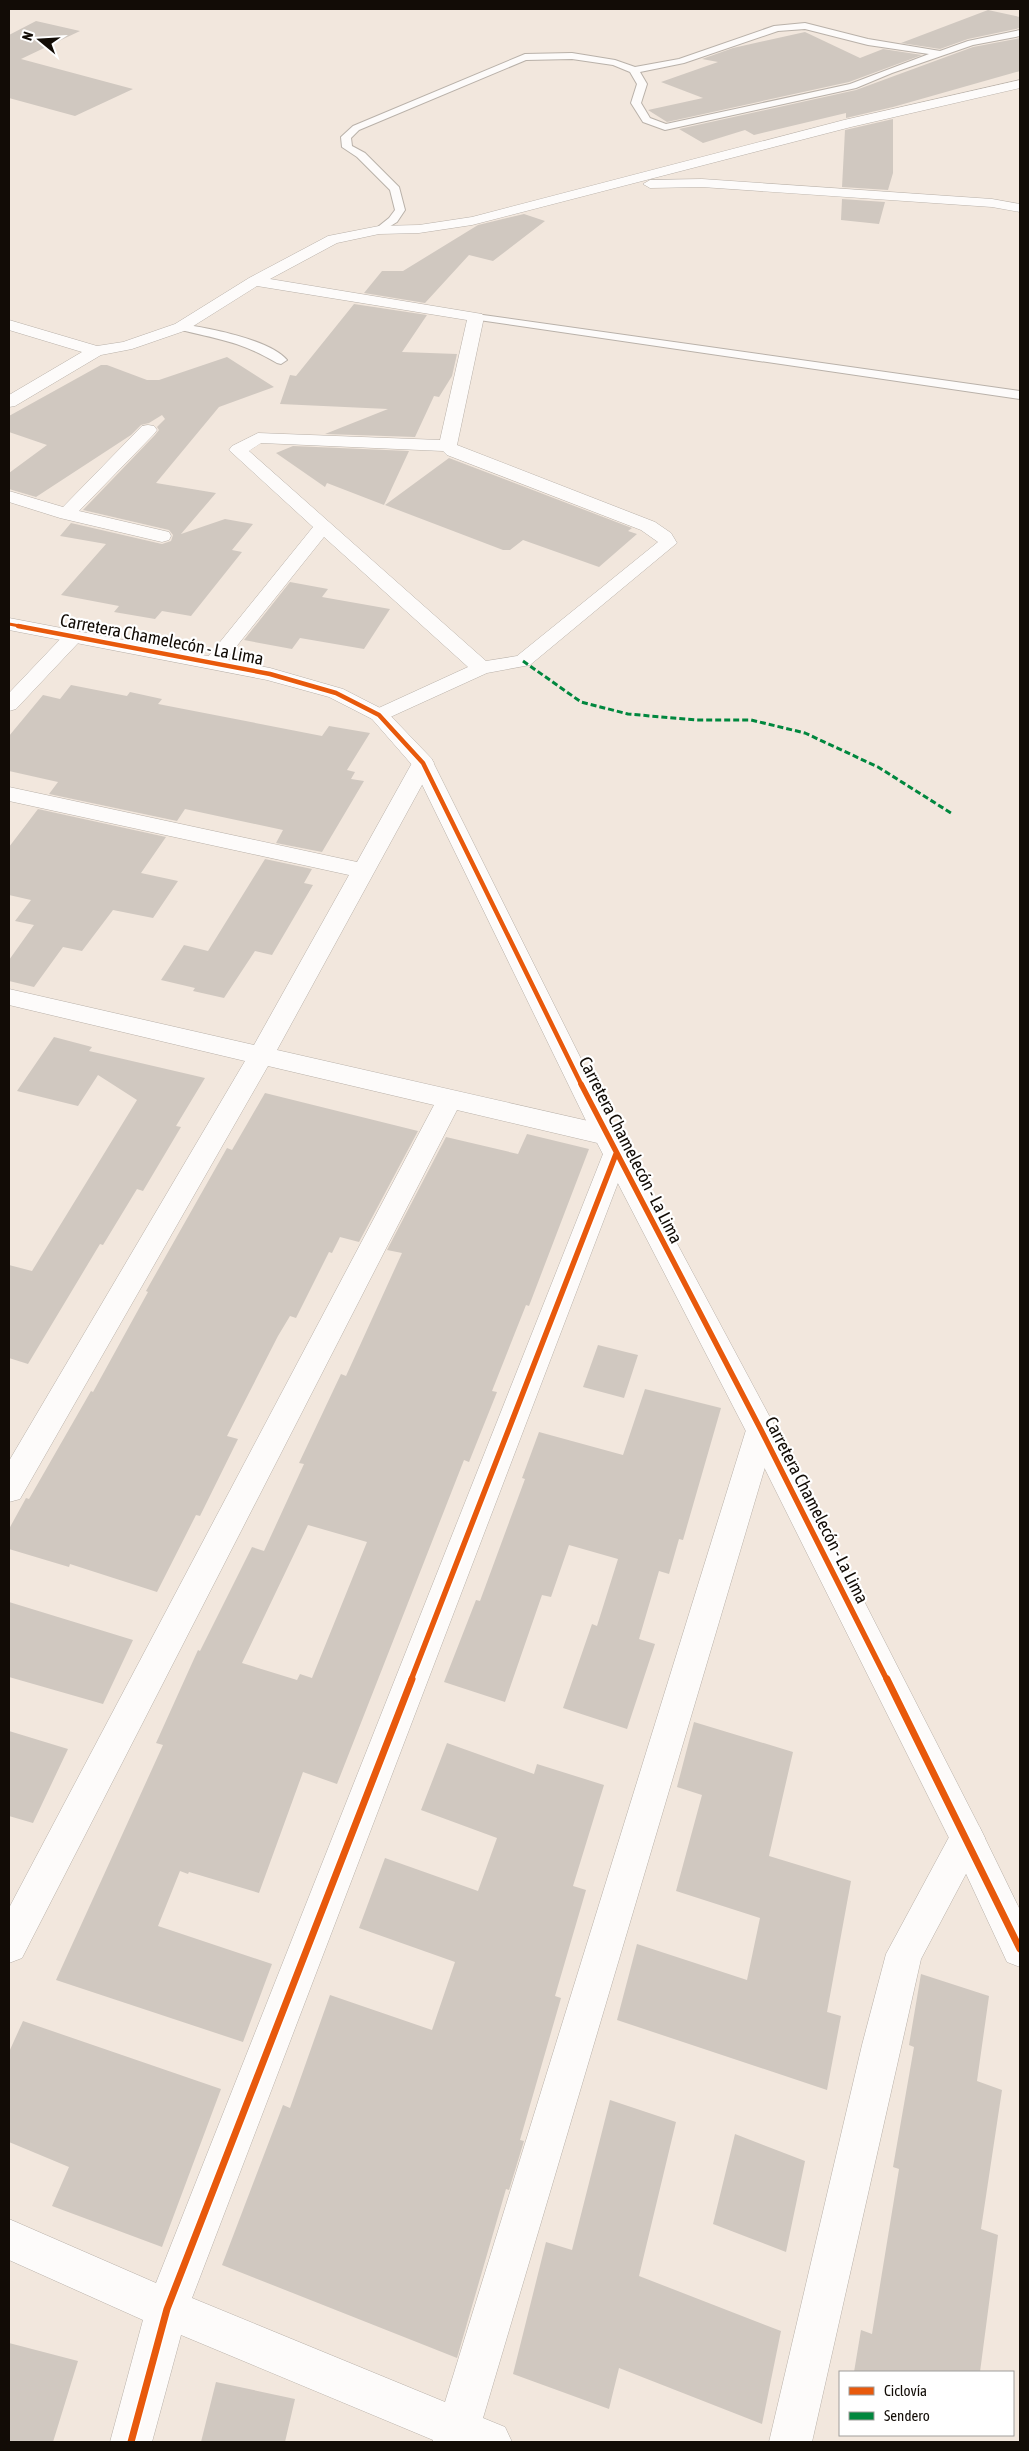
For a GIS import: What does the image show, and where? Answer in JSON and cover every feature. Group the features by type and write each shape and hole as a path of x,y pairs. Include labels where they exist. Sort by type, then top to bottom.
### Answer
{"street":[{"path":"9,402 96,351 126,346 181,327 254,281 333,239 379,230 445,227 850,123 1020,84"},
{"path":"607,184 702,184 992,203 1020,208"},
{"path":"254,281 476,317 448,446"},
{"path":"9,325 96,351"},
{"path":"9,383 34,387"},
{"path":"66,514 148,430"},
{"path":"379,715 482,668 523,661 668,543 664,537 648,526 453,450 448,446 258,438 238,450 482,668"},
{"path":"9,496 66,514 162,536"},
{"path":"213,663 323,526"},
{"name":"Carretera Chamelecón - La Lima","path":"9,624 270,674 336,693 379,715 423,763 611,1144 761,1430 967,1838 1020,1949"},
{"path":"9,705 73,637"},
{"path":"9,1489 260,1057 423,763"},
{"path":"9,794 363,871"},
{"path":"9,997 260,1057 450,1098 611,1144 167,2309 131,2442"},
{"path":"9,1945 450,1098"},
{"path":"9,2239 467,2438 761,1430"},
{"path":"790,2442 880,2045 904,1954 967,1838"}],"lane":[{"path":"379,230 393,220 400,210 396,189 361,155 347,147 346,137 356,128 525,57 572,56 615,63 634,70 681,61 777,28 805,26 868,42 943,54"},
{"path":"634,70 642,84 636,103 646,120 665,127 854,86 889,71 971,43 1020,33"},
{"path":"476,317 1020,395"},
{"path":"181,327 239,338 262,348 281,360"}],"building":[{"path":"988,10 1020,17 1020,28 968,39 940,49 901,43"},
{"path":"36,21 80,31 21,59 133,89 75,116 9,98 9,35"},
{"path":"805,32 860,58 883,49 922,55 849,82 667,122 648,110 703,98 661,82 718,62 702,59 733,48"},
{"path":"1020,38 1020,71 893,107 846,118 846,113 754,135 745,130 703,143 679,129 856,90 973,47"},
{"path":"893,119 893,173 888,190 842,187 845,130"},
{"path":"842,199 885,202 879,224 841,220"},
{"path":"524,214 545,221 493,261 469,255 425,303 364,293 382,271 403,271 478,225"},
{"path":"354,304 427,315 402,352 457,354 452,376 439,397 434,396 415,437 325,434 388,409 280,404 290,375 296,376"},
{"path":"227,357 274,387 219,407 156,483 216,493 181,534 225,519 253,524 232,550 242,552 191,616 162,611 155,619 114,612 119,606 61,595 106,544 60,536 71,523 162,544 171,541 173,535 169,530 83,510 155,435 159,430 157,427 165,419 162,415 149,423 141,425 131,435 36,497 9,489 9,473 47,445 9,432 9,416 101,365 107,365 147,380 159,380"},
{"path":"293,446 409,451 384,505 327,483 325,487 276,453"},
{"path":"449,458 632,528 628,531 637,534 599,567 523,540 510,550 503,550 385,505"},
{"path":"290,582 328,589 322,597 390,609 364,649 300,638 292,649 244,640"},
{"path":"71,685 127,696 130,692 162,699 158,704 322,736 329,726 370,733 347,770 355,772 351,779 364,781 322,852 276,843 283,830 185,809 177,821 49,794 58,782 9,771 9,736 43,695 60,699"},
{"path":"38,809 166,837 141,873 178,881 153,918 113,910 82,951 63,947 34,987 9,981 9,960 34,925 15,921 31,900 9,895 9,847"},
{"path":"265,859 312,869 304,883 313,885 272,955 255,951 224,998 193,991 195,988 161,980 184,945 208,951"},
{"path":"54,1037 92,1047 89,1051 205,1078 176,1126 181,1127 143,1191 137,1189 103,1245 100,1244 28,1364 9,1358 9,1265 32,1271 137,1100 98,1075 78,1106 17,1091"},
{"path":"265,1093 418,1131 359,1242 340,1237 332,1253 329,1252 296,1318 290,1316 278,1336 227,1436 238,1439 200,1516 196,1515 157,1592 70,1564 69,1567 9,1549 9,1529 26,1498 29,1499 91,1391 93,1392 148,1292 146,1291 227,1148 232,1150"},
{"path":"527,1134 589,1149 529,1306 526,1305 492,1391 497,1392 469,1462 464,1460 337,1784 303,1772 259,1893 180,1871 158,1926 272,1964 243,2042 56,1980 163,1745 156,1743 198,1650 200,1651 252,1547 264,1551 304,1464 299,1463 341,1374 346,1376 402,1253 387,1250 446,1137 518,1154","holes":["308,1525 367,1542 312,1678 300,1674 297,1680 242,1663"]},
{"path":"598,1345 638,1355 624,1398 583,1387"},
{"path":"645,1389 721,1408 683,1540 679,1539 669,1574 659,1571 639,1639 655,1644 627,1729 563,1708 592,1624 597,1626 618,1559 569,1545 551,1597 542,1595 505,1702 444,1682 476,1600 480,1601 525,1479 522,1478 539,1432 623,1455"},
{"path":"9,1602 133,1640 103,1704 9,1677"},
{"path":"694,1722 793,1752 769,1856 851,1881 827,2012 841,2016 827,2090 617,2020 637,1944 747,1980 760,1918 676,1891 702,1795 677,1787"},
{"path":"9,1731 68,1749 33,1823 9,1816"},
{"path":"447,1743 534,1774 537,1764 604,1785 573,1886 586,1890 555,1996 561,1998 520,2140 524,2141 509,2190 506,2189 457,2358 222,2265 283,2105 290,2108 330,1995 432,2030 455,1962 359,1928 385,1858 478,1891 497,1838 421,1810"},
{"path":"921,1974 989,1996 977,2081 1002,2090 981,2229 998,2235 980,2371 854,2371 861,2330 872,2334 899,2169 893,2167 914,2047 909,2045"},
{"path":"23,2021 221,2089 162,2247 52,2206 69,2167 9,2142 9,2052"},
{"path":"610,2100 676,2122 639,2276 781,2331 762,2424 619,2368 609,2409 513,2374 546,2242 572,2250"},
{"path":"735,2134 805,2161 786,2252 713,2224"},
{"path":"9,2343 78,2361 53,2442 9,2442"},
{"path":"216,2382 295,2399 285,2442 201,2442"}],"marked path":[{"path":"523,661 581,702 628,714 696,720 751,720 805,733 878,767 951,813"}],"cycle path":[{"path":"9,624 270,674 336,693 379,715 423,763 606,1135 761,1430 967,1838 1020,1949"},
{"path":"131,2442 167,2309 616,1154"}]}
